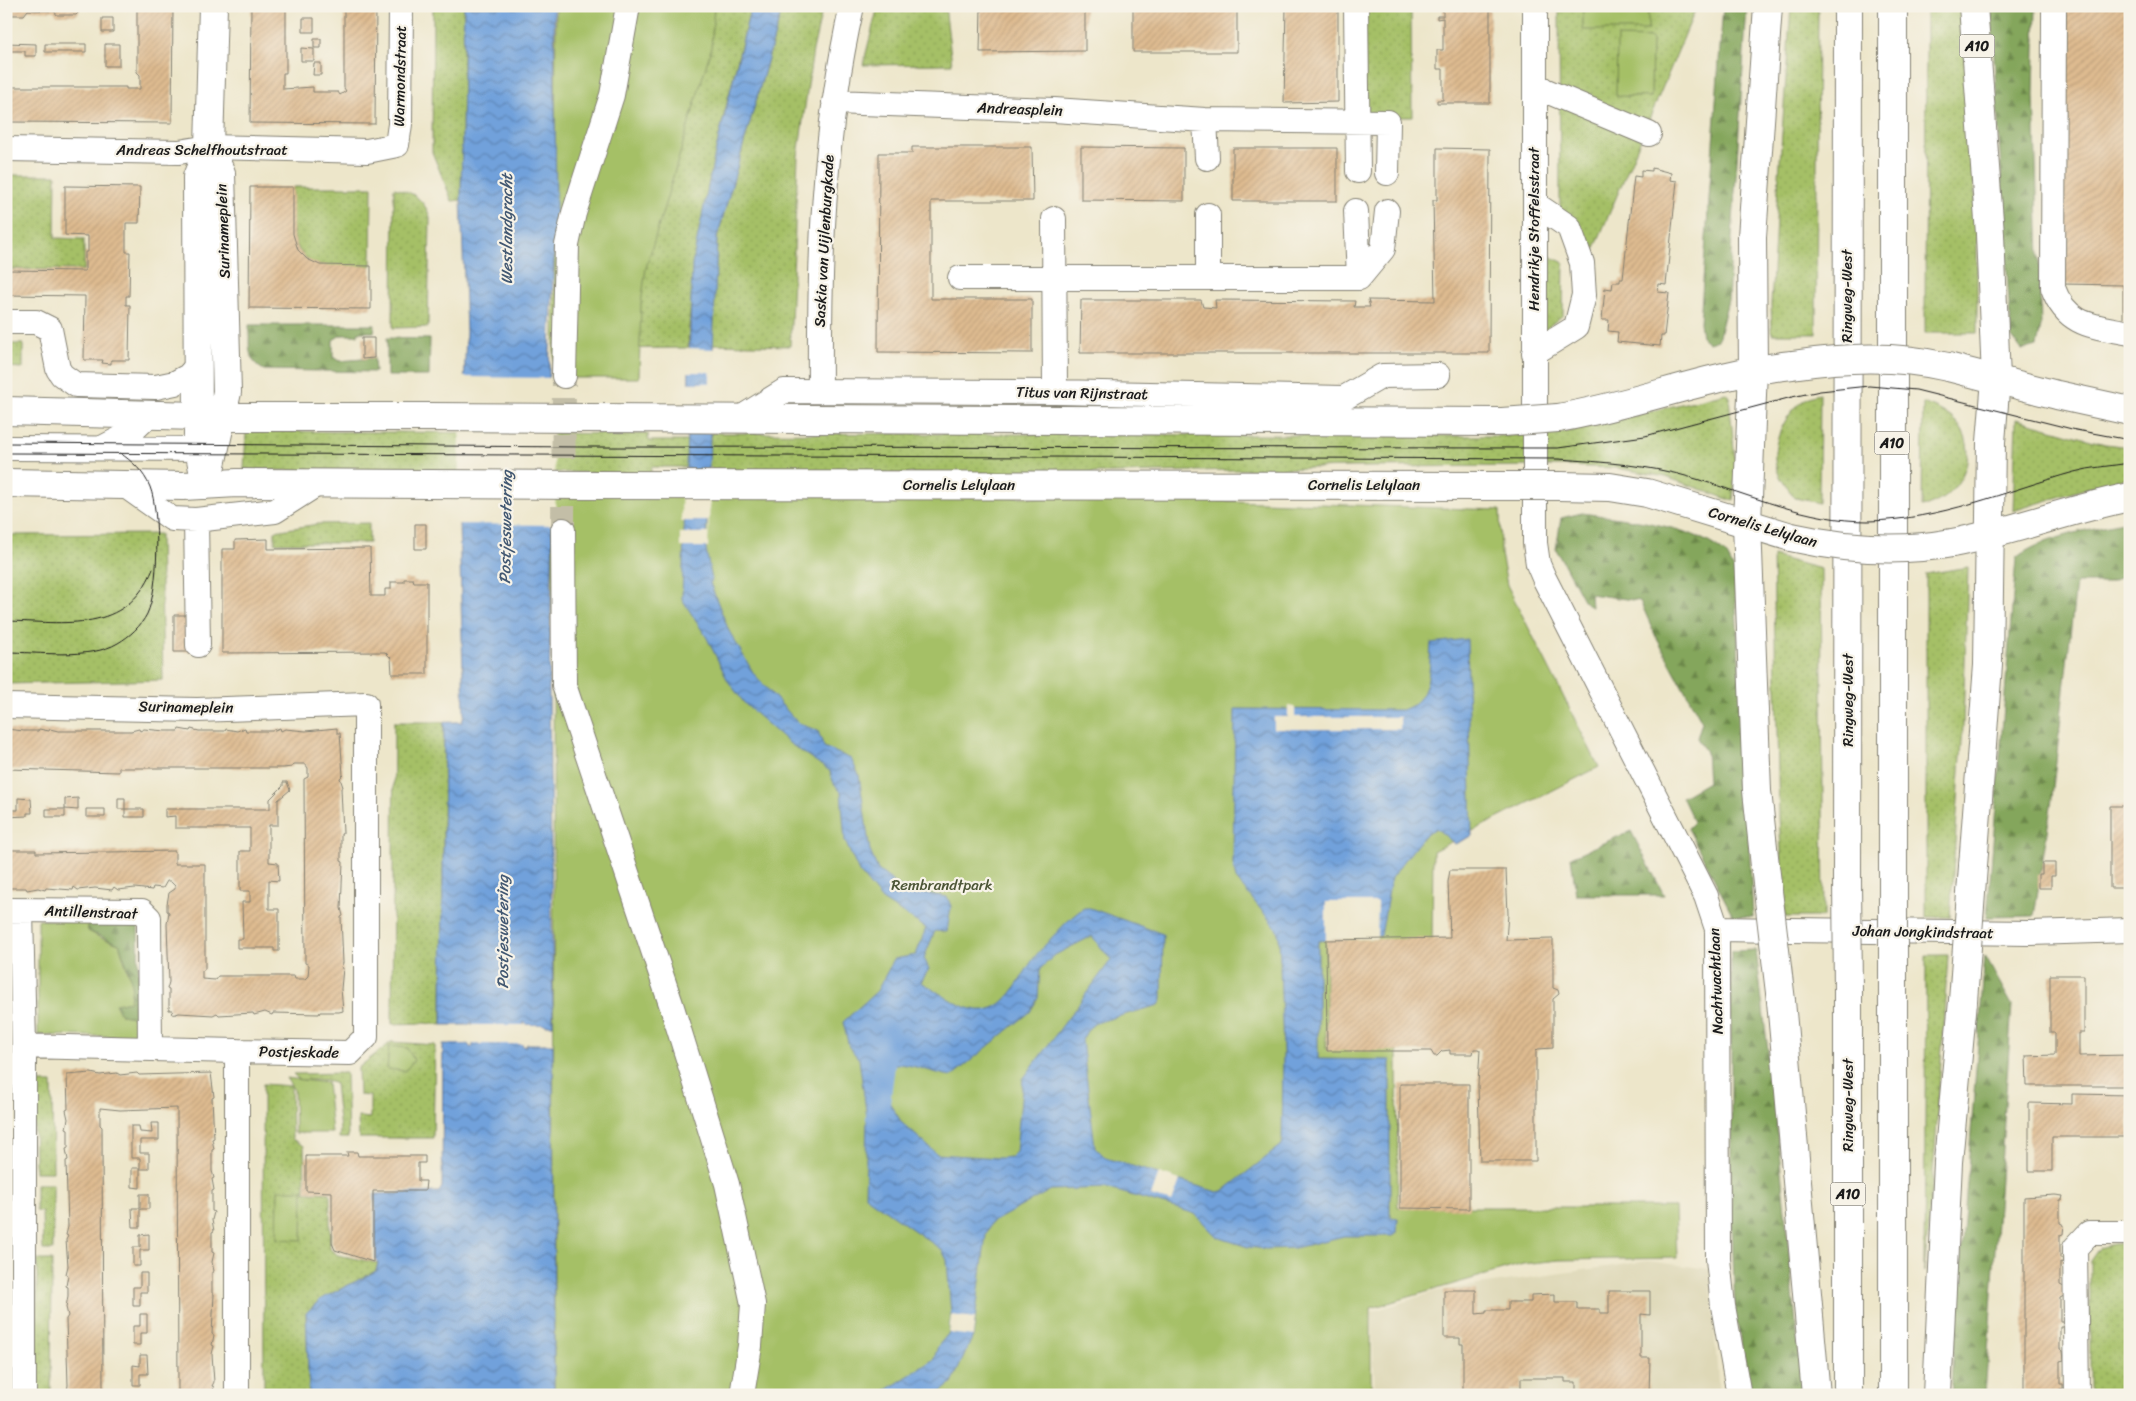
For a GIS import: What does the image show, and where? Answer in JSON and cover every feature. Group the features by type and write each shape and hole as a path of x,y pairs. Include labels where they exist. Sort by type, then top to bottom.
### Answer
{"main road":[{"path":"210,147 213,6"},
{"path":"1768,6 1754,200 1753,369 1747,524 1757,791 1781,1001 1816,1395"},
{"name":"Ringweg-West","path":"1848,6 1848,1395"},
{"name":"A10","path":"1893,6 1893,1395"},
{"name":"A10","path":"1973,6 1990,234 1996,379"},
{"name":"Surinameplein","path":"206,485 206,412 198,365 197,177 210,147"},
{"name":"Surinameplein","path":"206,412 227,392 221,173 210,147"},
{"path":"6,411 150,414 206,412 429,417 1502,422 1558,418 1600,411 1753,369 1853,358 1915,360 2130,410"},
{"path":"1937,1395 1948,1162 1963,1001 1988,665 1991,442 1996,379"},
{"path":"6,483 206,485 319,483"},
{"name":"Cornelis Lelylaan","path":"319,483 1610,487 1648,493 1791,537 1825,545 1869,550 1909,549 1989,536 2076,509 2130,497"}],"street":[{"name":"Warmondstraat","path":"397,145 400,124 401,6"},
{"path":"564,376 567,245 574,214 612,95 628,6"},
{"name":"Saskia van Uijlenburgkade","path":"820,390 819,291 825,174 842,51 852,6"},
{"path":"1356,6 1358,171"},
{"name":"Hendrikje Stoffelsstraat","path":"1534,452 1535,6"},
{"path":"2054,6 2053,288 2064,310 2073,318 2084,324 2130,333"},
{"path":"1535,83 1544,90 1649,134"},
{"name":"Andreasplein","path":"834,102 1054,110 1205,120 1388,122 1387,173"},
{"path":"1205,120 1207,158"},
{"name":"Andreas Schelfhoutstraat","path":"6,149 179,152 210,147 367,151 397,145"},
{"path":"1534,204 1569,227 1582,264 1584,295 1576,327 1534,353"},
{"path":"1356,211 1359,278"},
{"path":"1359,278 1383,248 1387,211"},
{"path":"1208,216 1208,278"},
{"path":"1054,219 1055,392"},
{"path":"960,278 1359,278"},
{"path":"6,322 36,322 50,329 58,368 62,375 76,385 156,387 176,383 188,376 198,365"},
{"path":"1366,421 1358,408 1344,398 1382,376 1438,375"},
{"path":"156,387 206,412"},
{"path":"739,419 784,391 820,390"},
{"name":"Titus van Rijnstraat","path":"820,390 1055,392 1344,398"},
{"path":"102,448 128,434 150,414"},
{"path":"6,448 207,449"},
{"name":"Nachtwachtlaan","path":"1534,452 1534,518 1538,564 1702,888 1717,929 1718,1259 1723,1306 1739,1395"},
{"path":"124,485 172,519 196,520 274,511 319,483"},
{"path":"196,520 198,645"},
{"path":"563,530 564,685 671,1004 727,1184 753,1304 750,1346 742,1395"},
{"name":"Surinameplein","path":"6,706 197,710 366,704"},
{"name":"Postjeskade","path":"237,1395 237,1051 350,1052 366,1037 366,704"},
{"name":"Antillenstraat","path":"24,1395 24,1046 14,910 142,911 149,918 150,1049"},
{"name":"Johan Jongkindstraat","path":"1717,929 2030,933 2130,930"},
{"path":"24,1046 237,1051"},
{"path":"2077,1395 2075,1248 2089,1233 2130,1233"}],"shaded area":[{"path":"1648,1261 1710,1269 1719,1395 1375,1395 1372,1312 1437,1291"}],"green space":[{"path":"433,6 464,6 461,200 452,201 432,152"},
{"path":"556,6 714,6 711,49 646,268 641,304 639,378 554,378"},
{"path":"682,6 751,6 710,176 702,219 691,305 688,348 585,349"},
{"path":"783,6 823,6 813,50 798,156 790,346 712,344 717,238"},
{"path":"878,6 945,6 952,64 863,65"},
{"path":"1364,6 1411,6 1412,117 1364,117"},
{"path":"1559,6 1697,6 1591,257 1560,210"},
{"path":"1583,6 1648,6 1648,30 1583,30"},
{"path":"1723,6 1747,6 1728,300 1718,340 1709,343 1702,337 1700,322"},
{"path":"1791,6 1818,6 1816,334 1772,334 1771,304"},
{"path":"1926,6 1963,6 1977,225 1977,333 1925,333"},
{"path":"1991,6 2036,6 2034,95 2041,326 2037,346 2022,350 2011,336"},
{"path":"1617,37 1652,38 1651,97 1616,96"},
{"path":"6,175 56,175 55,238 84,239 84,270 6,269"},
{"path":"293,187 372,187 371,266 339,267 320,265 309,260 301,253 293,233"},
{"path":"394,188 412,194 421,201 430,217 428,327 393,328"},
{"path":"1533,248 1564,263 1563,315 1532,340"},
{"path":"249,325 375,325 374,332 358,332 358,335 341,335 333,340 333,357 339,361 374,358 375,372 264,370 258,366 251,356"},
{"path":"387,338 430,339 429,376 387,376"},
{"path":"6,344 23,344 23,368 6,367"},
{"path":"1726,393 1729,397 1736,470 1733,501 1666,477 1617,468 1566,466 1351,467 1118,473 712,474 712,467 651,467 651,473 244,470 246,431 648,434 649,441 710,441 711,433 1505,436 1567,432"},
{"path":"1820,394 1819,503 1795,498 1779,475 1775,460 1775,450 1781,429 1793,410 1801,402"},
{"path":"1923,403 1951,417 1960,426 1967,444 1968,456 1960,479 1953,489 1944,498 1922,507"},
{"path":"2016,419 2105,444 2130,447 2130,477 2013,511"},
{"name":"Rembrandtpark","path":"553,492 1141,498 1500,510 1501,554 1507,585 1599,767 1433,851 1432,945 1326,945 1326,1049 1397,1049 1398,1207 1675,1207 1677,1258 1559,1260 1523,1264 1371,1308 1371,1395 554,1395"},
{"path":"1582,513 1655,524 1692,535 1708,542 1724,553 1734,570 1753,917 1733,916 1688,828 1694,822 1682,797 1708,782 1706,752 1697,738 1702,722 1656,637 1640,601 1590,594 1591,608 1583,600 1556,549 1561,518"},
{"path":"2130,520 2130,574 2106,583 2076,583 2051,806 2034,916 1987,917 2016,558 2040,544 2055,539"},
{"path":"369,523 369,543 275,543 275,531 318,524"},
{"path":"160,534 163,680 6,684 6,535"},
{"path":"1773,556 1821,569 1824,917 1785,917 1779,816"},
{"path":"1968,567 1963,727 1950,917 1926,917 1926,574"},
{"path":"394,722 444,722 442,1025 425,1023 392,1024"},
{"path":"1631,831 1664,895 1576,895 1571,857"},
{"path":"38,920 87,920 88,931 119,944 132,984 130,1001 115,1004 121,1015 139,1018 139,1037 38,1035"},
{"path":"87,920 138,921 139,1018 121,1015 115,1004 129,972 119,944 88,931"},
{"path":"1756,950 1775,1110 1803,1395 1752,1395 1735,1315 1731,1193 1731,951"},
{"path":"1926,955 1948,955 1935,1150 1924,1272"},
{"path":"1985,956 2012,1005 1985,1395 1950,1395"},
{"path":"391,1042 435,1045 433,1138 359,1138 358,1117 370,1118 370,1096 359,1095 358,1068"},
{"path":"389,1046 407,1048 414,1060 405,1071 387,1069"},
{"path":"346,1073 348,1138 339,1138 340,1130 335,1084 326,1080 299,1080 293,1074"},
{"path":"286,1078 327,1083 332,1133 295,1133 294,1090"},
{"path":"34,1083 52,1083 53,1172 35,1172"},
{"path":"263,1084 291,1086 292,1139 304,1146 305,1192 330,1193 330,1249 338,1255 378,1263 376,1271 321,1299 306,1313 309,1395 264,1395"},
{"path":"36,1184 53,1184 53,1250 43,1250 42,1212 36,1211"},
{"path":"278,1190 303,1190 302,1240 277,1239"},
{"path":"2114,1244 2130,1244 2130,1395 2090,1395 2090,1261 2099,1248"},
{"path":"37,1260 52,1260 51,1395 37,1395"}],"water":[{"path":"464,6 554,6 556,206 549,372 553,523 549,689 553,1025 527,1025 524,1022 522,1045 525,1047 527,1044 553,1044 554,1395 309,1395 306,1313 321,1299 376,1271 378,1263 376,1259 375,1194 439,1192 442,1187 443,1044 468,1044 471,1048 473,1046 472,1022 468,1025 442,1025 444,722 462,722 464,715 459,523 466,332 461,200"},
{"path":"751,6 783,6 717,238 706,550 712,580 710,583 729,631 754,674 798,723 818,731 824,747 851,759 859,775 870,851 878,870 903,889 947,897 951,906 947,932 935,931 924,958 929,969 921,982 966,1007 984,1010 995,1007 1011,993 1037,954 1066,923 1084,908 1090,908 1163,934 1162,1000 1159,1005 1095,1023 1088,1029 1082,1040 1095,1147 1106,1158 1217,1192 1223,1191 1282,1145 1283,1051 1279,936 1276,928 1236,879 1233,864 1235,709 1401,710 1411,706 1424,692 1429,673 1431,643 1467,639 1472,836 1455,844 1436,828 1423,837 1391,878 1381,936 1318,941 1318,1059 1390,1060 1390,1217 1398,1218 1397,1233 1392,1236 1344,1236 1295,1248 1266,1249 1248,1247 1217,1237 1195,1214 1186,1211 1106,1188 1051,1190 991,1223 986,1235 973,1336 952,1383 937,1395 879,1395 934,1359 938,1346 949,1333 951,1315 947,1260 942,1250 865,1196 867,1118 859,1059 849,1047 843,1022 877,991 894,959 916,955 926,928 882,900 859,872 845,841 841,792 833,782 830,771 789,743 745,704 728,681 707,638 682,599 692,265 713,162","holes":["1092,936 1111,960 1023,1079 1016,1152 1011,1157 937,1154 902,1123 873,1076 879,1068 898,1064 952,1076 1030,1012 1038,998 1040,970 1055,955"]}],"pier":[{"path":"686,348 714,349 712,432 683,432 685,383 710,383 710,372 685,372"},
{"path":"462,377 552,378 556,525 457,524"},
{"path":"682,472 711,472 708,547 680,547 680,533 708,533 708,521 681,521"},
{"path":"1288,706 1295,707 1295,717 1400,717 1400,729 1274,729 1274,717 1288,717"},
{"path":"1326,902 1378,902 1377,939 1326,940"},
{"path":"471,1025 545,1025 545,1028 525,1026 525,1044 471,1044"},
{"path":"450,1041 471,1044 450,1044"},
{"path":"1159,1173 1180,1180 1172,1202 1151,1196"},
{"path":"951,1315 975,1318 973,1336 949,1333"}],"building":[{"path":"6,6 79,6 79,12 76,15 57,15 54,11 28,10 24,15 6,15"},
{"path":"137,6 173,6 172,123 6,122 6,87 126,87 126,89 140,89 140,75 137,72"},
{"path":"251,6 286,6 286,73 283,73 283,89 313,87 313,92 338,92 340,95 346,91 344,88 344,6 376,6 375,124 250,123"},
{"path":"981,6 1085,6 1085,51 980,52"},
{"path":"1133,6 1237,6 1237,52 1133,52"},
{"path":"1286,6 1338,6 1338,102 1284,103"},
{"path":"1443,6 1490,6 1490,103 1437,103 1437,100 1443,100 1443,69 1437,69 1437,50 1443,50 1443,18 1437,19 1437,16 1443,16"},
{"path":"2061,6 2130,6 2130,323 2123,323 2123,285 2061,284"},
{"path":"102,18 113,18 113,32 102,32"},
{"path":"303,18 314,18 314,32 303,32"},
{"path":"314,39 321,39 321,48 314,48"},
{"path":"6,43 36,44 36,56 25,56 25,51 6,51"},
{"path":"45,44 86,44 86,52 45,52"},
{"path":"105,44 119,44 119,66 105,66"},
{"path":"301,48 314,49 314,61 301,61"},
{"path":"314,63 321,63 321,75 313,75"},
{"path":"912,147 1032,147 1033,201 931,201 931,299 1032,299 1032,353 878,352 879,153 912,153"},
{"path":"1081,147 1184,148 1184,201 1081,200"},
{"path":"1233,148 1337,148 1337,201 1233,201"},
{"path":"1437,148 1490,149 1489,353 1080,353 1081,300 1201,300 1203,307 1216,308 1215,300 1355,301 1354,307 1370,307 1368,300 1435,301 1433,200 1437,200"},
{"path":"1652,168 1671,173 1670,180 1677,181 1666,285 1659,284 1658,292 1669,293 1664,336 1661,336 1660,346 1617,342 1618,332 1608,331 1609,320 1602,320 1605,288 1612,289 1613,282 1620,282 1620,279 1623,279 1634,176 1641,177 1641,170 1652,171"},
{"path":"65,186 140,187 139,223 126,223 126,252 130,252 129,296 126,296 126,305 130,305 129,360 111,360 111,364 102,363 103,360 84,360 85,296 6,295 6,270 85,271 85,252 88,252 88,236 65,235"},
{"path":"250,187 293,187 293,234 298,250 307,259 320,265 371,266 371,309 249,308"},
{"path":"362,338 374,338 374,358 362,359"},
{"path":"415,524 426,524 426,549 415,549"},
{"path":"268,539 268,549 370,548 371,596 385,596 385,589 391,589 391,582 404,582 404,579 413,579 414,582 427,582 427,674 392,674 391,658 385,652 222,653 222,549 235,549 235,540"},
{"path":"174,615 192,615 193,652 174,652"},
{"path":"245,728 246,731 272,731 280,728 281,731 285,729 306,731 337,728 337,733 340,733 343,775 340,778 343,787 341,788 343,963 341,967 343,968 341,989 343,1011 320,1012 319,1014 273,1013 272,1015 265,1012 254,1015 253,1013 219,1015 217,1013 213,1015 179,1013 173,1015 172,1010 169,1010 169,990 167,989 169,982 167,924 169,912 167,911 167,904 169,893 175,889 175,886 170,881 167,881 163,888 153,887 152,890 135,888 118,890 114,887 112,890 95,888 78,890 74,887 73,890 6,888 6,850 36,850 36,853 175,851 175,864 205,864 205,969 202,971 202,979 215,980 218,976 294,976 295,979 305,979 308,976 309,965 305,963 304,779 308,777 308,768 305,764 293,764 292,767 283,768 119,768 119,772 6,769 6,729 24,731 38,731 39,729 49,731 50,729 58,731 131,731 139,729 140,731 144,729 178,731 179,729 190,731 191,729 199,731 225,731 226,729 237,731"},
{"path":"283,782 287,782 290,790 278,800 278,825 269,825 269,862 278,863 279,881 269,880 269,909 279,909 279,951 274,951 274,948 237,948 237,939 243,939 242,902 250,902 250,891 240,891 240,851 250,851 250,828 175,828 175,816 165,817 165,809 270,809 270,799 283,786"},
{"path":"18,798 31,799 32,813 27,813 27,816 6,817 6,810 18,810"},
{"path":"78,798 78,810 65,809 65,799"},
{"path":"118,798 125,798 125,809 118,809"},
{"path":"2110,806 2130,806 2130,888 2110,888"},
{"path":"46,809 65,809 65,817 46,817"},
{"path":"86,809 105,809 105,817 86,817"},
{"path":"125,809 144,809 144,817 125,817"},
{"path":"2042,863 2055,863 2055,876 2051,876 2051,888 2038,888 2038,874 2042,874"},
{"path":"1450,870 1506,870 1508,914 1506,940 1553,939 1553,988 1558,990 1559,994 1553,999 1553,1048 1538,1049 1536,1051 1536,1161 1480,1161 1478,1084 1480,1050 1474,1049 1473,1054 1450,1054 1450,1050 1442,1051 1437,1056 1434,1056 1431,1051 1327,1051 1326,940 1450,938 1448,882"},
{"path":"2050,975 2084,975 2084,1033 2079,1033 2079,1056 2130,1055 2130,1086 2027,1086 2026,1056 2055,1055 2055,1033 2050,1033"},
{"path":"91,1073 100,1075 117,1073 120,1075 137,1073 139,1075 211,1073 214,1097 212,1098 214,1138 212,1139 214,1149 212,1150 212,1171 214,1178 212,1179 214,1190 212,1191 212,1211 214,1212 212,1220 214,1231 212,1232 212,1252 214,1253 212,1262 214,1271 212,1272 212,1293 214,1294 212,1334 214,1335 212,1345 214,1346 212,1354 214,1382 212,1386 214,1387 212,1395 178,1395 177,1108 120,1110 100,1108 100,1125 102,1127 103,1395 68,1395 66,1319 68,1316 66,1307 68,1296 68,1287 66,1286 68,1275 66,1274 68,1266 66,1240 68,1236 66,1235 68,1227 66,1161 68,1160 66,1149 68,1148 68,1129 66,1128 68,1119 66,1110 68,1109 67,1075"},
{"path":"1400,1084 1469,1084 1469,1209 1400,1208"},
{"path":"2072,1094 2130,1095 2129,1137 2052,1137 2052,1171 2029,1171 2029,1103 2072,1104"},
{"path":"151,1123 159,1123 159,1140 140,1140 140,1153 149,1153 149,1169 140,1169 140,1158 131,1158 131,1126 139,1126 140,1132 152,1133"},
{"path":"347,1152 357,1152 358,1156 425,1156 425,1163 418,1163 418,1181 426,1181 425,1191 373,1191 373,1262 335,1250 332,1243 332,1192 306,1191 306,1156 348,1156"},
{"path":"132,1168 140,1168 140,1188 132,1187"},
{"path":"140,1194 149,1194 149,1209 140,1209 140,1227 133,1227 132,1208 140,1208"},
{"path":"2063,1196 2062,1200 2060,1200 2060,1223 2064,1225 2063,1234 2060,1235 2060,1258 2063,1258 2062,1263 2060,1262 2060,1285 2064,1287 2064,1296 2060,1298 2060,1321 2063,1321 2063,1326 2060,1326 2060,1349 2063,1351 2064,1360 2060,1361 2060,1384 2063,1384 2063,1389 2060,1389 2060,1395 2024,1395 2024,1197"},
{"path":"149,1234 149,1250 140,1250 140,1266 133,1266 133,1247 140,1247 140,1235"},
{"path":"140,1273 147,1273 147,1292 140,1292 140,1306 133,1306 133,1287 140,1287"},
{"path":"1444,1290 1476,1290 1476,1314 1486,1313 1486,1310 1508,1310 1508,1302 1531,1302 1531,1295 1555,1294 1555,1302 1577,1302 1577,1309 1600,1309 1600,1313 1609,1313 1609,1291 1650,1291 1650,1315 1641,1314 1641,1358 1650,1358 1649,1395 1576,1395 1576,1382 1565,1382 1565,1378 1521,1378 1521,1390 1510,1390 1510,1395 1463,1395 1463,1344 1460,1344 1460,1338 1444,1338"},
{"path":"140,1314 147,1314 147,1333 140,1333 140,1345 133,1345 133,1326 140,1326"},
{"path":"140,1355 147,1355 148,1374 140,1374 140,1385 133,1385 133,1365 140,1366"}],"waterway":[{"path":"877,1117 886,1050 890,1036"}],"tunnel":[{"path":"563,530 564,376"}],"tram line":[{"path":"6,443 583,447 1558,448 1645,436 1792,397 1820,391 1869,386 1916,390 2076,430 2130,440"},
{"path":"6,453 1558,459 1660,470 1693,478 1801,512 1845,520 1868,521 1921,516 1972,503 2074,472 2130,463"},
{"path":"6,652 64,654 93,652 118,643 135,630 145,618 151,602 156,569 157,532 153,499 150,487 141,472 120,453"},
{"path":"6,621 71,622 92,620 110,615 127,605 141,590 153,569"}],"water label":[{"name":"Westlandgracht","path":"506,229"},
{"name":"Postjeswetering","path":"505,527"},
{"name":"Postjeswetering","path":"502,932"}]}
